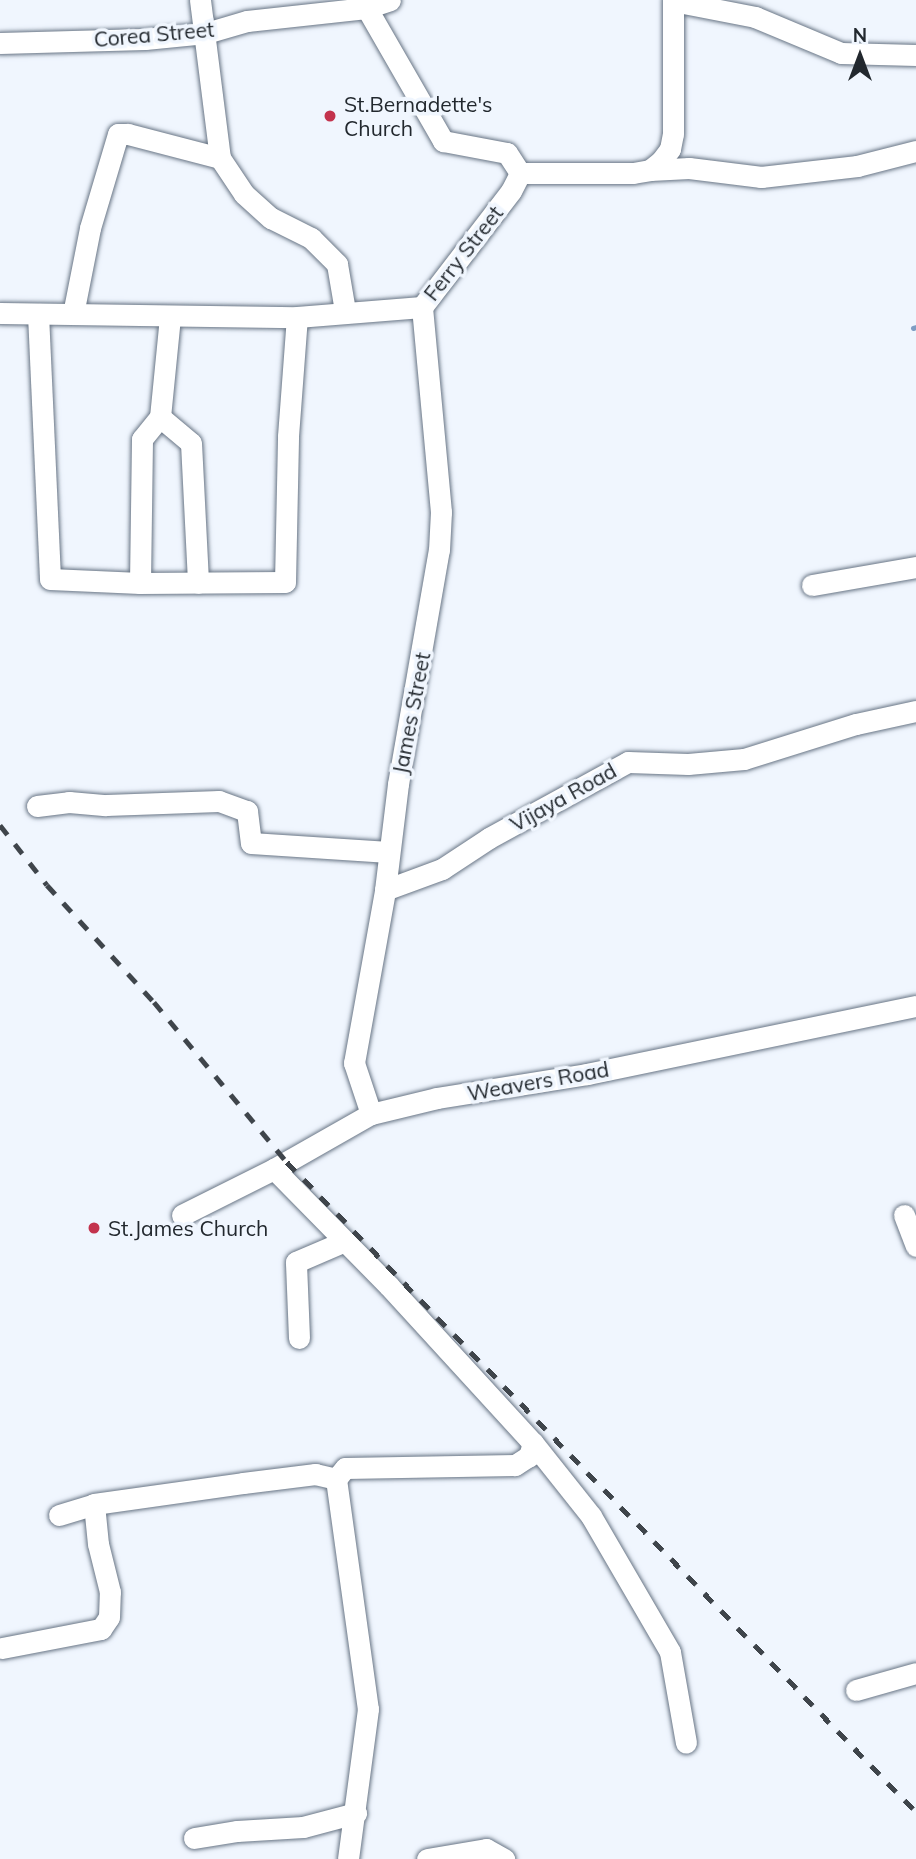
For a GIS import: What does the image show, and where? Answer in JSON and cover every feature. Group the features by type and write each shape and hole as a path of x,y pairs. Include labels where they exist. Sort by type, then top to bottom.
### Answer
{"street":[{"path":"200,0 220,158 244,194 271,218 311,238 337,264 345,311"},
{"name":"Corea Street","path":"0,43 145,39 206,33 247,21 390,0"},
{"path":"650,170 670,149 673,134 673,0 755,17 841,53 916,55"},
{"path":"364,4 443,141 507,153 520,173 633,173 689,168 761,177 857,166 916,151"},
{"path":"73,314 90,228 118,134 128,134 220,158"},
{"name":"Ferry Street","path":"0,313 297,317 345,311 422,307 511,191 520,173"},
{"name":"James Street","path":"372,1114 354,1063 385,890 398,784 439,550 441,512 422,307"},
{"path":"38,314 50,579 140,583 285,582 288,436 297,317"},
{"path":"140,583 142,439 160,417 170,317"},
{"path":"160,417 191,443 198,583"},
{"path":"812,584 916,567"},
{"name":"Vijaya Road","path":"385,890 442,869 489,838 628,762 688,764 744,758 856,724 916,711"},
{"path":"37,806 69,802 106,805 219,801 247,811 251,843 389,852"},
{"name":"Weavers Road","path":"182,1215 274,1169 372,1114 437,1098 587,1074 916,1006"},
{"path":"274,1169 345,1241 533,1443 591,1516 670,1652 685,1743"},
{"path":"904,1215 916,1246"},
{"path":"299,1338 296,1262 345,1241"},
{"path":"348,1859 368,1709 336,1479 345,1468 515,1465 529,1457 533,1443"},
{"path":"59,1515 94,1504 315,1474 336,1479"},
{"path":"2,1648 101,1629 108,1618 110,1592 98,1544 94,1504"},
{"path":"856,1690 916,1673"},
{"path":"194,1838 237,1831 303,1827 356,1813"},
{"path":"427,1859 486,1849 504,1859"}],"railway":[{"path":"0,825 47,885 154,1002 287,1162 916,1812"}],"place":[{"name":"St.Bernadette's Church","path":"330,116"},
{"name":"St.James Church","path":"94,1228"}]}
